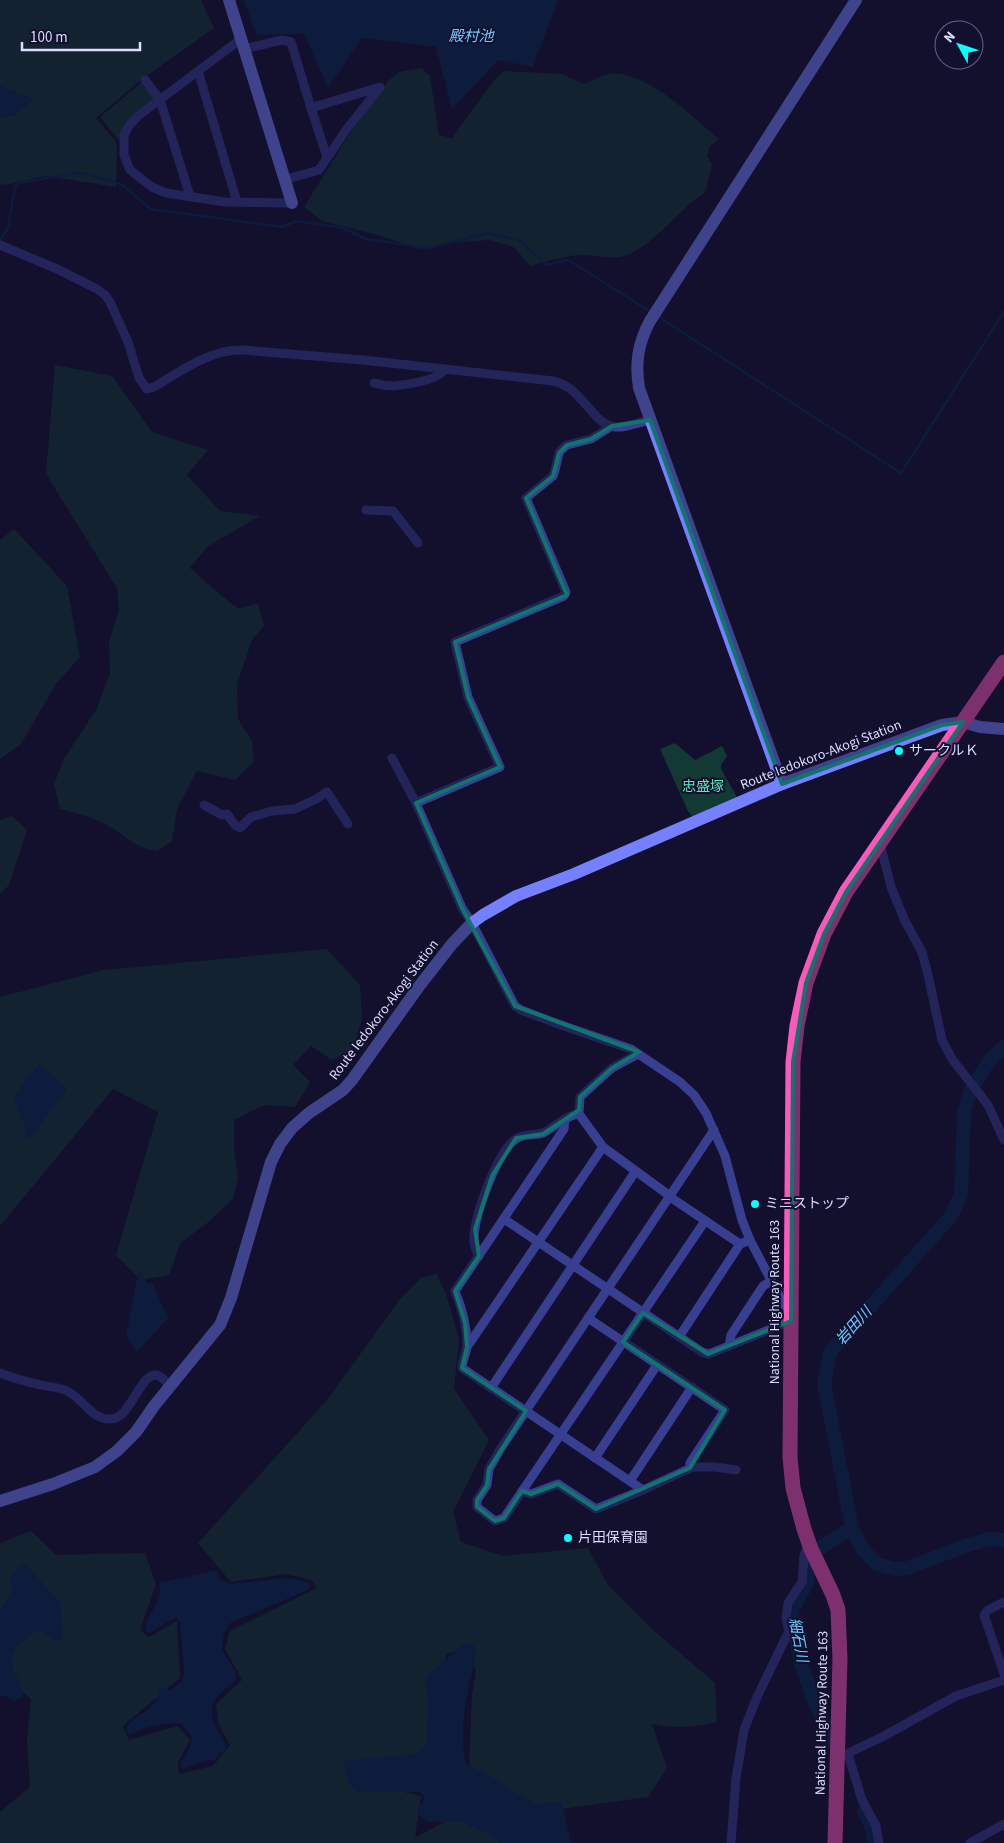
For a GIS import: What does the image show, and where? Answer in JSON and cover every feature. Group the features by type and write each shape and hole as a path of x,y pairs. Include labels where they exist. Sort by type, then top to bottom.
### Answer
{"highway":[{"name":"National Highway Route 163","path":"836,1843 843,1756 839,1619 833,1595 810,1547 793,1488 790,1456 793,1062 800,1008 806,983 824,934 846,892 1004,663"}],"main road":[{"path":"229,0 292,203"},
{"path":"782,784 650,420 639,388 636,360 645,330 856,0"},
{"path":"963,722 980,727 1004,729"},
{"name":"Route Iedokoro-Akogi Station","path":"0,1501 53,1484 95,1467 108,1459 130,1439 220,1325 226,1313 270,1162 280,1144 300,1120 330,1101 352,1080 420,985 452,944 472,923 516,896 574,874 782,784 942,725 963,722"}],"street":[{"path":"292,203 225,202 166,193 152,187 130,170 124,155 124,135 138,116 198,71 242,44 282,40 291,42 327,157"},
{"path":"198,71 238,202"},
{"path":"145,80 160,100 190,196"},
{"path":"284,180 319,170 380,87 312,108"},
{"path":"0,245 56,269 97,289 105,295 128,342 139,378 147,389 154,387 194,364 230,350 344,358 560,383 575,391 596,416 612,426 618,427 650,420"},
{"path":"374,383 394,386 412,383 441,375 445,369"},
{"path":"416,803 500,767 468,697 454,642 564,596 566,592 526,498 553,476 561,450 567,445 591,439 612,426"},
{"path":"366,510 393,511 418,543"},
{"path":"392,758 416,803 462,908 472,923 515,1006 521,1010 631,1049 680,1082 694,1095 706,1113 725,1156 742,1220 750,1240 784,1305 791,1314 729,1346 708,1354 679,1337 504,1219"},
{"path":"204,806 222,815 227,814 235,825 240,828 251,817 272,811 295,809 327,792 348,824"},
{"path":"878,847 882,851 890,887 905,921 922,952 942,1040 952,1059 988,1105 1004,1140"},
{"path":"638,1054 612,1068 580,1097 579,1114 603,1147 670,1197 740,1244"},
{"path":"479,1256 474,1244 475,1230 486,1191 501,1158 516,1138 527,1134 543,1134 572,1114 579,1114"},
{"path":"467,1347 464,1316 455,1291 564,1129 565,1119"},
{"path":"705,1221 504,1518 495,1520 477,1508 476,1500 486,1484 489,1469 714,1130"},
{"path":"603,1147 467,1347 462,1361 462,1368 643,1490"},
{"path":"491,1388 635,1172"},
{"path":"679,1337 740,1244 750,1240"},
{"path":"729,1346 731,1335 763,1286 771,1280"},
{"path":"588,1318 725,1410 690,1463 690,1468"},
{"path":"595,1458 657,1365"},
{"path":"0,1373 67,1391 98,1417 106,1418 117,1418 123,1413 149,1376 159,1377 170,1386"},
{"path":"630,1481 692,1387"},
{"path":"522,1491 531,1494 558,1484 596,1510 690,1468 715,1467 736,1470"},
{"path":"731,1843 736,1778 744,1730 766,1676 789,1631 786,1618 787,1610 792,1596 802,1582 804,1556 810,1547"},
{"path":"1004,1602 988,1610 984,1615 1004,1674"},
{"path":"879,1843 876,1826 862,1800 858,1780 843,1756 956,1696 1004,1680"},
{"path":"970,1843 1004,1824"}],"highlighted area":[{"path":"650,420 782,784 942,725 963,722 846,892 824,934 806,983 793,1062 791,1321 708,1354 643,1313 623,1342 725,1410 690,1468 596,1509 558,1484 531,1494 522,1491 504,1518 495,1521 477,1507 477,1500 487,1485 489,1469 526,1411 462,1368 467,1347 465,1323 455,1291 479,1256 475,1229 492,1176 516,1138 543,1134 579,1110 580,1097 612,1068 639,1052 515,1006 462,908 416,803 500,767 468,697 455,642 567,595 526,498 553,476 559,453 567,445 591,439 612,426"}],"green space":[{"path":"0,0 201,0 214,28 142,79 96,118 117,143 116,187 46,176 5,185 0,184 0,117 15,115 33,100 0,86"},
{"path":"421,68 430,76 439,135 452,138 495,79 504,71 562,74 584,84 609,74 623,74 638,79 668,96 719,139 710,146 707,156 712,164 705,193 649,242 627,255 610,257 576,255 530,266 514,247 489,240 450,243 419,249 378,235 322,221 304,207 354,127 389,80 399,72"},
{"path":"143,81 154,97 121,133 119,141 100,117"},
{"path":"55,365 112,376 152,432 208,450 187,475 220,511 260,516 208,546 190,568 239,609 258,603 264,626 252,640 237,684 238,719 252,741 254,762 235,780 197,771 177,809 172,841 157,851 136,844 100,821 60,809 54,784 64,759 97,708 110,673 109,641 119,611 117,588 46,474"},
{"path":"14,529 67,586 80,657 56,684 21,744 0,759 0,540"},
{"name":"忠盛塚","path":"675,743 695,760 722,746 727,756 721,765 721,769 738,799 693,818 660,749"},
{"path":"12,816 27,830 9,885 0,894 0,820"},
{"path":"327,949 360,985 362,1018 354,1048 332,1060 311,1046 293,1065 310,1082 295,1107 265,1105 234,1120 234,1148 238,1176 233,1199 206,1224 181,1242 169,1275 141,1280 116,1255 158,1112 113,1089 0,1226 0,997 104,970"},
{"path":"437,1274 446,1294 459,1339 454,1389 489,1440 453,1512 461,1542 503,1556 588,1548 608,1585 652,1629 715,1683 717,1722 684,1727 652,1724 667,1768 648,1797 540,1812 495,1791 469,1764 472,1695 476,1671 471,1660 460,1650 447,1654 433,1692 433,1754 348,1779 421,1796 415,1838 453,1817 489,1834 502,1843 0,1843 0,1812 30,1787 27,1740 31,1699 0,1674 0,1543 31,1531 56,1555 145,1553 156,1584 140,1630 149,1637 177,1621 180,1678 123,1726 129,1740 178,1726 190,1740 178,1762 179,1774 213,1766 230,1745 219,1725 216,1704 242,1680 225,1649 230,1631 317,1588 311,1580 286,1574 231,1582 198,1543 327,1400 400,1299 421,1278"}],"water":[{"name":"殿村池","path":"244,0 558,0 533,67 498,60 452,109 436,47 362,38 328,88 304,34 256,35"},
{"path":"0,86 34,99 15,115 0,117"},
{"path":"40,1063 67,1089 30,1139 25,1138 25,1128 14,1098"},
{"path":"139,1269 147,1284 152,1282 168,1318 137,1352 126,1336"},
{"path":"22,1565 27,1566 61,1603 62,1639 54,1641 42,1632 36,1631 17,1647 12,1656 12,1662 23,1692 22,1697 15,1701 4,1695 0,1698 0,1612 12,1590 10,1578 18,1567"},
{"path":"217,1570 220,1580 231,1584 286,1578 308,1582 310,1589 230,1623 223,1635 222,1650 236,1673 235,1681 217,1697 212,1709 214,1723 224,1740 225,1750 214,1760 202,1761 182,1769 180,1765 189,1750 192,1738 182,1724 155,1726 129,1735 126,1728 133,1719 147,1711 156,1701 159,1687 171,1690 183,1680 180,1623 176,1617 149,1633 146,1631 148,1619 159,1598 159,1583"},
{"path":"472,1643 477,1651 463,1721 466,1764 498,1780 536,1804 562,1802 571,1843 500,1843 484,1831 461,1821 428,1822 420,1816 418,1809 425,1798 419,1792 356,1792 345,1774 345,1761 416,1754 427,1744 428,1702 426,1681 428,1675 463,1645"}],"waterway":[{"path":"0,240 8,228 15,187 18,183 78,173 121,184 151,209 282,227 297,221 343,228 366,239 429,248 488,233 519,240 547,265 568,260 651,312"},
{"path":"657,316 901,473 1004,312"},
{"name":"岩田川","path":"1004,1047 988,1062 970,1092 964,1112 961,1195 951,1216 830,1352 824,1384 852,1528 863,1550 877,1564 895,1569 907,1568 971,1544 990,1539 1004,1540"},
{"name":"細石川","path":"832,1742 814,1701 801,1663 792,1623 792,1614 793,1608 807,1583 809,1561 820,1548 852,1528"},
{"name":"細石川","path":"864,1811 872,1827 874,1843"}],"place":[{"name":"サークルＫ","path":"899,751"},
{"name":"ミニストップ","path":"755,1204"},
{"name":"片田保育園","path":"568,1538"}]}
